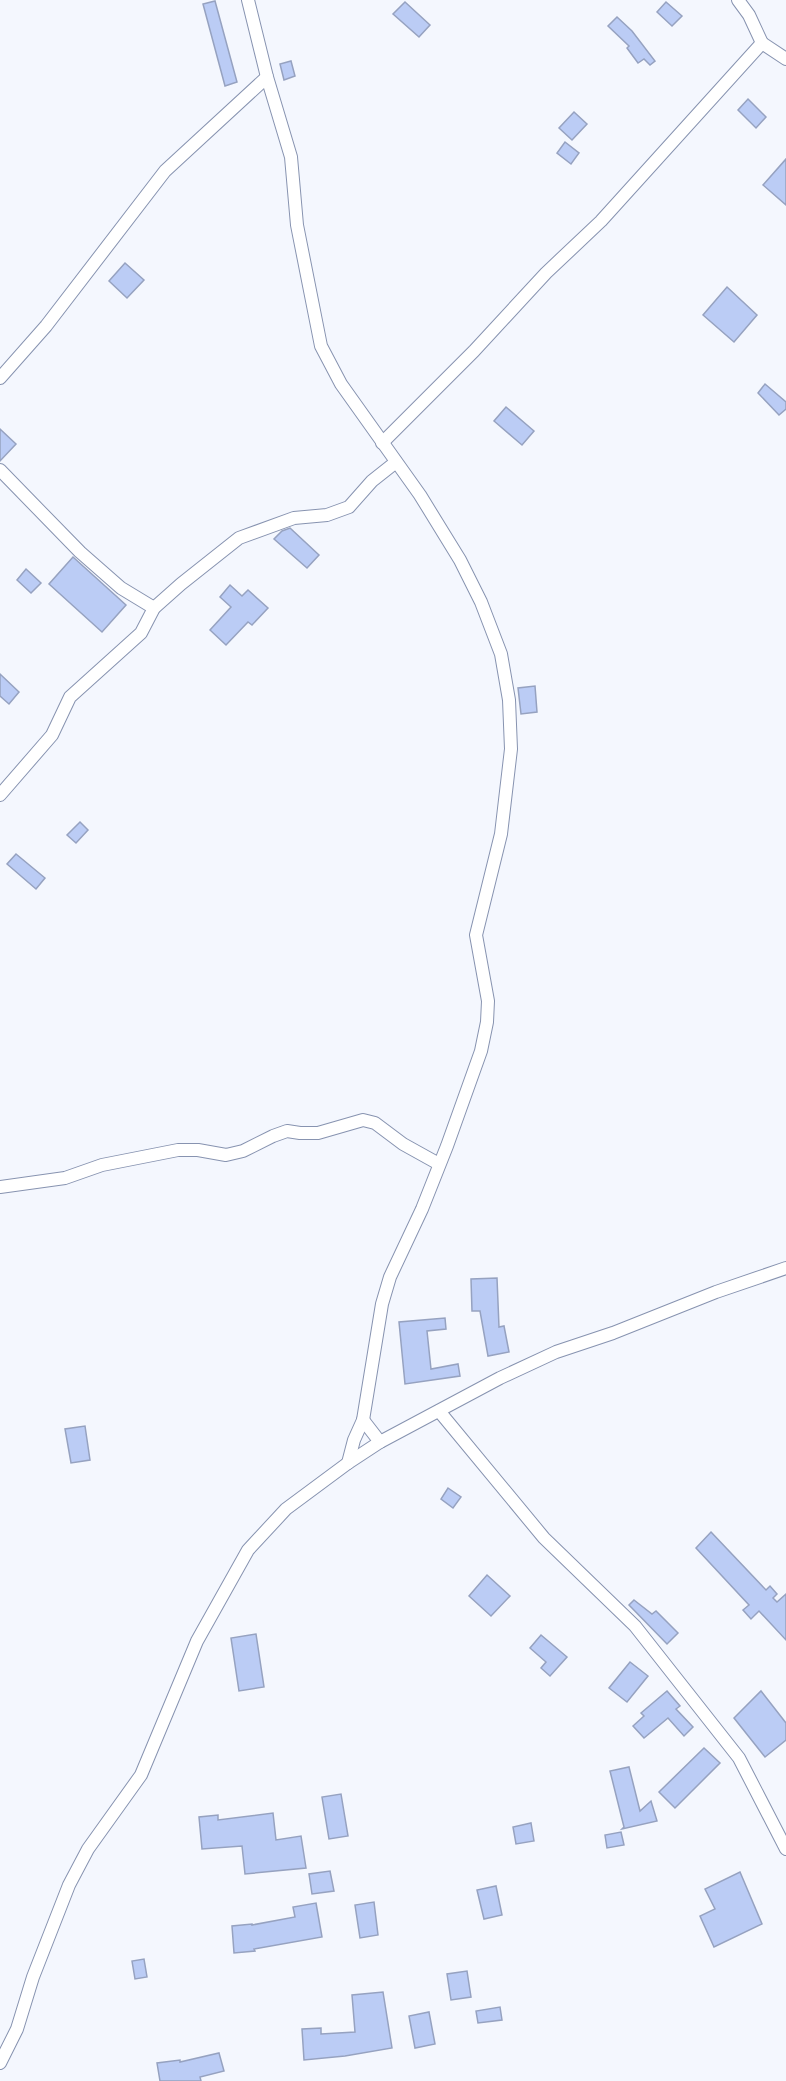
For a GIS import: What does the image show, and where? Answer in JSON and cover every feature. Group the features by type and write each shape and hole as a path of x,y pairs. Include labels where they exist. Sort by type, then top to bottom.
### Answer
{"street":[{"path":"248,0 267,77 291,157 297,225 321,346 340,384 420,495 460,560 481,602 501,654 509,700 511,749 501,834 476,935 488,1001 487,1022 481,1051 422,1209 390,1277 382,1304 363,1420 354,1440 348,1463"},
{"path":"738,0 749,15 762,43 786,59"},
{"path":"382,443 474,351 546,273 602,221 762,43"},
{"path":"0,378 46,326 165,171 267,77"},
{"path":"0,795 52,735 70,697 141,633 154,608 239,538 294,518 327,515 349,507 372,481 396,462"},
{"path":"0,470 80,552 112,581 154,608"},
{"path":"0,1187 65,1178 102,1165 178,1150 198,1150 226,1155 243,1151 287,1131 318,1133 363,1120 375,1123 403,1144 440,1164"},
{"path":"0,2063 17,2029 33,1977 69,1885 88,1849 141,1775 197,1641 249,1551 286,1509 380,1442 500,1378 556,1352 786,1268"},
{"path":"439,1411 544,1538 635,1626 740,1758 786,1849"},
{"path":"363,1420 380,1442"}],"building":[{"path":"215,1 237,82 225,86 203,4"},
{"path":"405,2 430,25 419,37 393,14"},
{"path":"666,2 682,16 672,26 657,12"},
{"path":"617,17 632,31 655,61 650,65 644,59 638,63 627,48 629,46 608,26"},
{"path":"291,61 295,76 284,80 280,64"},
{"path":"748,99 766,117 756,128 738,110"},
{"path":"574,112 587,124 572,140 559,128"},
{"path":"565,142 579,153 571,164 557,153"},
{"path":"786,159 786,205 763,185"},
{"path":"125,263 144,280 127,298 109,281"},
{"path":"727,287 757,315 734,342 703,315"},
{"path":"765,384 786,402 786,409 779,415 758,393"},
{"path":"506,407 534,431 522,445 494,421"},
{"path":"0,429 16,444 0,461"},
{"path":"290,528 319,555 307,568 274,539 282,531"},
{"path":"73,557 126,605 102,632 49,584"},
{"path":"26,569 41,583 31,593 17,580"},
{"path":"230,585 242,596 248,590 268,608 252,625 248,622 226,645 210,630 231,607 220,597"},
{"path":"0,674 19,692 9,704 0,696"},
{"path":"535,686 537,712 521,714 518,688"},
{"path":"80,822 88,830 76,843 67,835"},
{"path":"16,854 45,878 36,889 7,864"},
{"path":"497,1278 499,1327 504,1326 509,1352 488,1356 480,1311 472,1311 471,1279"},
{"path":"445,1318 446,1329 427,1331 431,1369 458,1364 460,1376 405,1384 399,1322"},
{"path":"85,1426 90,1460 71,1463 65,1429"},
{"path":"448,1488 461,1497 453,1508 441,1499"},
{"path":"711,1532 766,1590 770,1586 777,1594 773,1598 777,1602 786,1594 786,1640 759,1611 751,1619 743,1610 749,1605 696,1548"},
{"path":"487,1575 510,1596 491,1616 469,1596"},
{"path":"634,1600 652,1614 656,1611 678,1633 667,1644 629,1605"},
{"path":"256,1634 264,1687 239,1691 231,1638"},
{"path":"541,1635 567,1657 550,1676 541,1668 546,1662 530,1648"},
{"path":"630,1662 648,1676 627,1702 609,1688"},
{"path":"667,1691 680,1706 676,1709 693,1727 684,1736 668,1718 644,1738 633,1726 644,1716 641,1713"},
{"path":"761,1691 786,1723 786,1740 765,1757 734,1718"},
{"path":"704,1748 720,1763 675,1808 659,1792"},
{"path":"629,1767 640,1811 651,1801 657,1821 622,1829 624,1827 610,1771"},
{"path":"341,1794 348,1836 329,1839 322,1797"},
{"path":"273,1813 276,1840 301,1836 306,1868 245,1874 242,1846 202,1849 199,1817 218,1815 218,1820"},
{"path":"531,1823 534,1841 516,1844 513,1827"},
{"path":"621,1832 624,1845 607,1848 605,1835"},
{"path":"330,1871 334,1891 312,1894 309,1874"},
{"path":"740,1872 762,1924 714,1947 700,1916 715,1909 705,1889"},
{"path":"496,1886 502,1915 484,1919 477,1890"},
{"path":"374,1902 378,1935 360,1938 355,1905"},
{"path":"316,1903 322,1937 234,1953 232,1926 252,1925 295,1917 293,1907"},
{"path":"144,1959 147,1977 135,1979 132,1961"},
{"path":"467,1971 471,1997 451,2000 447,1974"},
{"path":"383,1992 392,2048 304,2060 302,2029 321,2028 321,2034 355,2032 352,1995"},
{"path":"500,2007 502,2020 478,2023 476,2011"},
{"path":"429,2012 435,2044 415,2048 409,2016"},
{"path":"219,2053 224,2071 200,2077 201,2081 160,2081 157,2063 180,2060 180,2062"}]}
